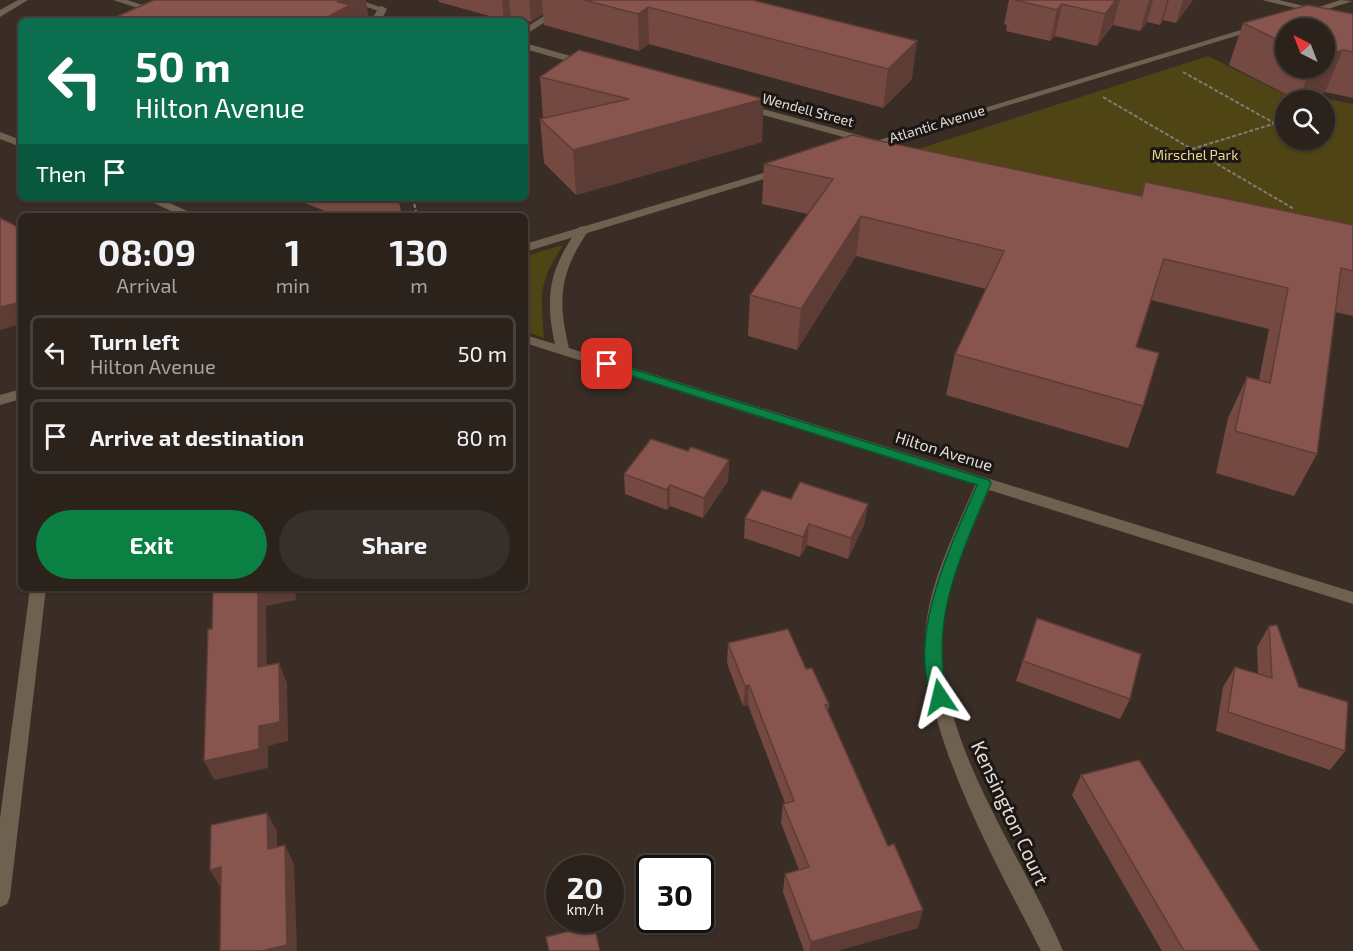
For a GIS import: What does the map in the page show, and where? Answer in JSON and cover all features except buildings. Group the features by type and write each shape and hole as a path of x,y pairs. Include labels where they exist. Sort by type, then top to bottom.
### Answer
{"street":[{"path":"0,14 24,0"},
{"path":"117,0 178,18"},
{"path":"349,0 382,9 378,18"},
{"path":"528,30 575,0"},
{"path":"1266,0 1316,10"},
{"path":"1296,16 1349,0"},
{"name":"Atlantic Avenue","path":"852,149 1269,24"},
{"path":"528,47 593,65"},
{"name":"Wendell Street","path":"729,102 875,143"},
{"path":"0,135 18,143"},
{"path":"528,247 796,166"},
{"path":"156,201 185,213"},
{"path":"563,351 554,309 555,279 571,246 583,230"},
{"name":"Hilton Avenue","path":"528,340 1353,598"},
{"path":"0,400 18,395"},
{"name":"Kensington Court","path":"984,483 951,563 940,600 933,639 936,680 949,732 989,829 1052,951"},
{"path":"0,897 38,591"}],"path":[{"path":"1157,58 1274,123"},
{"path":"1076,82 1294,209"},
{"path":"1192,149 1274,123"}],"green space":[{"name":"Mirschel Park","path":"1208,56 1276,90 1275,150 1335,150 1335,100 1353,104 1353,284 850,171"},
{"path":"563,245 549,270 543,289 544,338 528,332 528,255"}],"route":[{"path":"607,364 984,483 951,563 940,600 933,639 936,680 940,697"}]}
